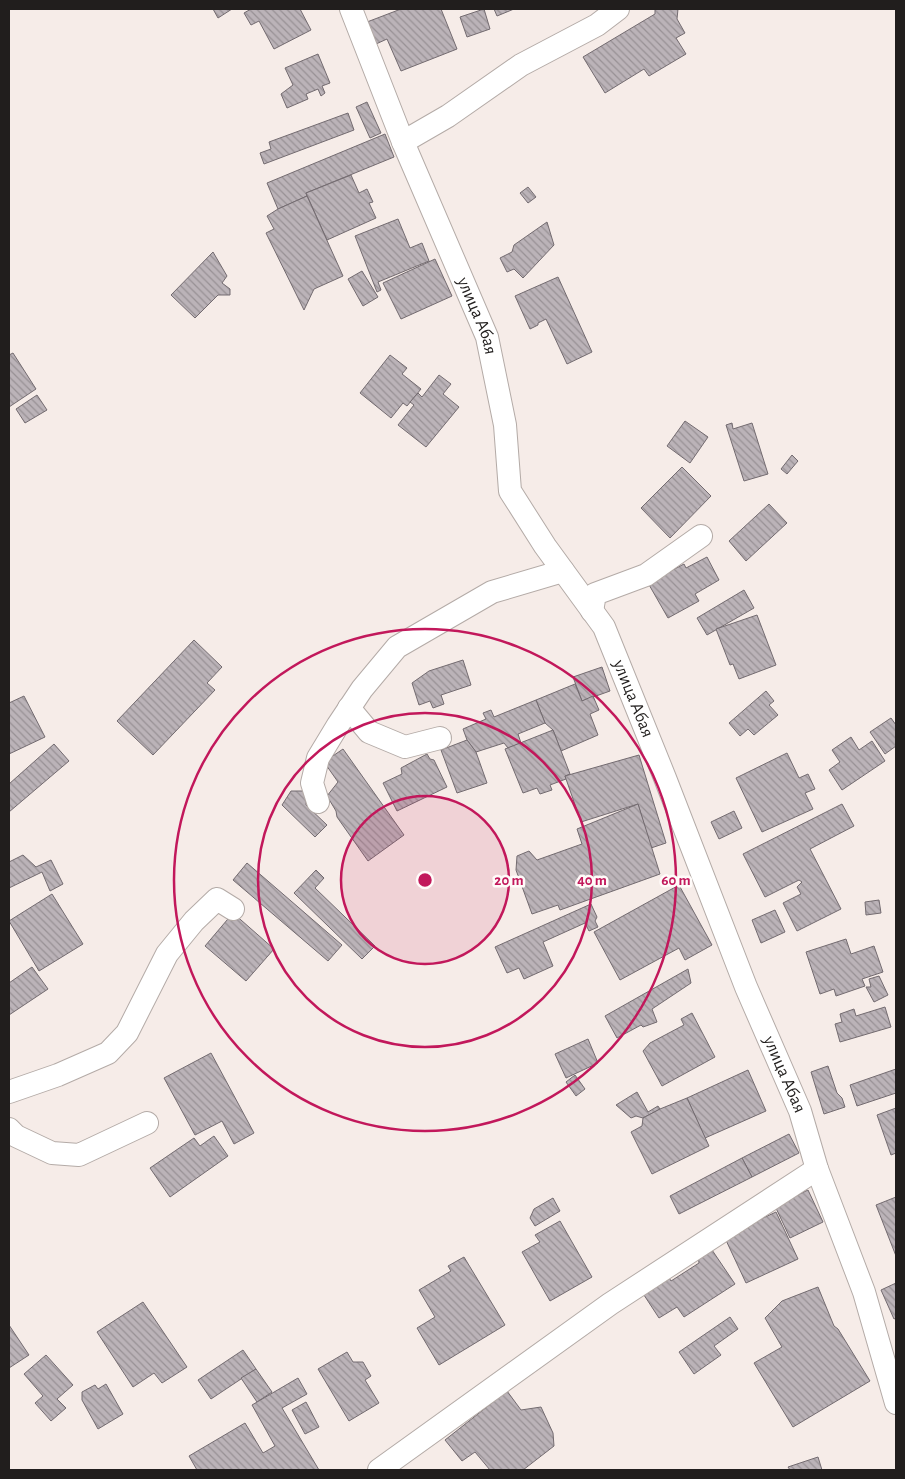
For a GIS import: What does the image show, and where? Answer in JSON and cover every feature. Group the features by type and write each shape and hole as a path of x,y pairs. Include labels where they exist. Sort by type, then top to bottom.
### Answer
{"street":[{"name":"улица Абая","path":"351,9 403,142 487,337 505,425 510,491 545,546 604,627 746,988 800,1111 817,1169 864,1292 896,1403"},
{"path":"403,142 448,116 521,65 597,25 618,9"},
{"path":"592,611 595,594 646,575 701,536"},
{"path":"318,802 312,783 318,758 362,689 397,647 492,592 563,571"},
{"path":"349,708 369,732 405,747 440,738"},
{"path":"9,1092 58,1075 108,1053 127,1033 167,954 194,921 217,899 233,909"},
{"path":"9,1129 16,1136 52,1153 79,1155 147,1123"},
{"path":"379,1470 610,1304 817,1169"}],"building":[{"path":"213,9 232,9 218,18"},
{"path":"251,9 300,9 311,30 274,49 259,21 251,25 244,13"},
{"path":"401,9 441,9 457,49 401,71 387,39 376,44 367,22"},
{"path":"484,9 490,29 467,37 460,17"},
{"path":"494,9 514,9 497,16"},
{"path":"655,9 678,9 677,19 685,33 676,38 686,54 649,76 644,69 605,93 583,57 655,14"},
{"path":"318,54 330,83 322,86 325,93 321,96 318,89 306,94 308,99 287,108 281,94 293,85 285,68"},
{"path":"367,102 381,133 370,138 356,107"},
{"path":"348,113 354,130 264,164 260,153 271,149 269,142"},
{"path":"385,134 394,157 306,193 307,196 278,209 267,183"},
{"path":"351,175 359,193 367,189 373,202 369,203 376,218 327,240 306,193"},
{"path":"528,187 536,197 528,203 520,193"},
{"path":"307,196 343,276 314,289 304,310 266,233 274,229 267,216"},
{"path":"398,219 410,248 422,243 429,261 378,282 381,290 377,292 355,236"},
{"path":"547,222 554,245 523,278 514,269 507,272 500,258 512,252 514,245"},
{"path":"213,252 227,276 222,283 230,289 230,295 218,295 195,318 171,295"},
{"path":"435,259 452,296 401,319 383,283"},
{"path":"362,271 378,297 363,306 348,279"},
{"path":"558,277 592,352 567,364 546,319 530,329 515,296"},
{"path":"13,353 36,389 9,407 9,355"},
{"path":"390,355 407,368 402,374 421,389 407,406 403,403 391,418 360,393"},
{"path":"439,375 451,384 443,394 459,407 426,447 398,425 414,405 410,402 418,393 422,397"},
{"path":"37,395 47,410 25,423 16,409"},
{"path":"685,421 708,437 690,463 667,446"},
{"path":"732,423 733,429 752,423 768,474 744,481 726,425"},
{"path":"792,455 798,461 787,474 781,469"},
{"path":"682,467 711,496 670,538 641,508"},
{"path":"769,504 787,523 746,561 729,541"},
{"path":"707,557 719,580 695,594 699,601 668,618 648,583 684,564 686,568"},
{"path":"744,590 754,608 707,635 697,618"},
{"path":"757,615 776,665 739,679 733,664 730,665 716,629"},
{"path":"194,640 222,667 207,683 215,690 153,755 117,721"},
{"path":"463,660 471,685 441,695 444,704 433,708 430,701 419,705 412,683 429,671"},
{"path":"602,667 610,691 582,701 573,677"},
{"path":"575,684 582,701 593,696 599,710 590,714 598,735 561,751 553,730 545,723 536,700"},
{"path":"766,691 774,701 769,705 778,715 754,735 748,729 740,736 729,723"},
{"path":"24,696 45,737 9,754 9,703"},
{"path":"536,700 545,723 518,734 521,743 508,748 504,743 476,752 467,740 463,729 486,719 483,713 491,710 494,717"},
{"path":"891,718 896,725 896,746 885,754 870,732"},
{"path":"553,730 570,774 565,776 566,779 550,785 552,790 540,794 537,788 523,793 505,749"},
{"path":"851,737 859,750 872,741 885,761 842,790 829,770 840,762 832,750"},
{"path":"467,740 476,752 487,783 457,793 441,750"},
{"path":"54,744 69,761 9,812 9,784"},
{"path":"343,749 404,835 368,861 337,817 336,811 327,796 338,782 324,762"},
{"path":"787,753 799,778 808,774 815,789 805,793 813,809 762,832 736,778"},
{"path":"427,754 430,759 434,760 447,787 397,811 383,783 402,774 401,768"},
{"path":"639,755 666,843 651,848 638,804 581,822 565,776"},
{"path":"291,791 307,791 306,805 327,825 315,837 282,805"},
{"path":"638,804 660,874 560,910 558,905 532,914 516,870 517,856 529,851 537,860 582,844 577,829"},
{"path":"842,804 854,826 810,849 841,909 797,931 783,903 801,894 797,887 802,882 799,880 765,897 743,854"},
{"path":"734,811 742,828 719,839 711,822"},
{"path":"23,855 36,867 51,860 63,884 50,891 42,872 9,888 9,862"},
{"path":"247,863 342,945 328,961 233,880"},
{"path":"316,870 324,878 315,888 375,946 362,959 294,893"},
{"path":"679,885 712,945 685,960 679,948 620,980 594,932"},
{"path":"52,894 83,944 39,971 9,921"},
{"path":"879,900 881,913 866,915 865,902"},
{"path":"591,904 597,917 595,921 598,927 589,931 585,923 543,942 553,966 524,979 519,968 507,973 495,947"},
{"path":"775,910 785,932 761,943 752,920"},
{"path":"233,913 274,949 246,981 205,946"},
{"path":"846,939 851,954 874,946 883,972 862,979 865,986 836,996 834,989 820,994 806,952"},
{"path":"32,967 48,989 9,1015 9,983"},
{"path":"688,969 691,983 652,1009 657,1022 643,1027 641,1025 617,1038 605,1016"},
{"path":"879,976 888,995 874,1002 866,987 871,987 869,979"},
{"path":"885,1007 891,1027 840,1042 835,1024 842,1022 840,1014 854,1009 856,1016"},
{"path":"692,1013 715,1057 662,1086 643,1051 650,1043 684,1025 681,1019"},
{"path":"588,1039 598,1063 566,1078 555,1054"},
{"path":"211,1053 254,1133 234,1144 222,1121 195,1135 164,1078"},
{"path":"828,1066 837,1093 842,1098 845,1107 824,1114 811,1072"},
{"path":"896,1069 896,1093 857,1106 850,1085"},
{"path":"748,1070 766,1111 705,1138 687,1098"},
{"path":"575,1075 585,1089 576,1096 566,1082"},
{"path":"637,1092 648,1112 658,1106 660,1109 643,1118 636,1116 631,1118 616,1105"},
{"path":"687,1098 709,1146 652,1174 631,1132 642,1126 643,1118"},
{"path":"896,1108 896,1153 891,1155 877,1115"},
{"path":"789,1134 799,1153 752,1177 742,1158"},
{"path":"214,1136 228,1156 170,1197 150,1168 194,1138 200,1146"},
{"path":"742,1158 752,1177 679,1214 670,1196"},
{"path":"808,1190 823,1222 790,1238 775,1206"},
{"path":"896,1197 896,1256 876,1205"},
{"path":"553,1198 560,1211 535,1226 530,1218 534,1209"},
{"path":"776,1212 798,1259 746,1283 724,1236"},
{"path":"560,1221 592,1277 550,1301 522,1252 540,1242 535,1235"},
{"path":"710,1247 735,1284 684,1317 677,1307 659,1318 642,1292 668,1276 671,1281 699,1263 698,1255"},
{"path":"464,1257 505,1325 439,1365 417,1328 435,1317 419,1290 451,1271 448,1266"},
{"path":"896,1283 896,1318 894,1319 881,1290"},
{"path":"818,1287 834,1326 838,1329 870,1381 793,1427 754,1363 782,1347 765,1318 782,1301"},
{"path":"143,1302 187,1367 162,1383 154,1373 133,1387 97,1332"},
{"path":"730,1317 738,1329 714,1346 721,1355 694,1374 679,1352"},
{"path":"9,1325 29,1355 9,1368"},
{"path":"243,1350 256,1369 211,1399 198,1380"},
{"path":"347,1352 353,1362 363,1362 371,1376 365,1380 379,1403 349,1421 318,1369"},
{"path":"46,1355 73,1385 57,1399 66,1408 51,1421 35,1403 43,1396 24,1374"},
{"path":"256,1369 272,1392 257,1402 241,1378"},
{"path":"298,1378 307,1394 282,1408 319,1470 197,1470 189,1456 245,1423 263,1453 275,1446 252,1405"},
{"path":"106,1384 123,1414 98,1429 82,1400 82,1392 95,1385 98,1389"},
{"path":"507,1391 521,1410 541,1407 553,1433 554,1446 523,1470 490,1470 475,1452 462,1461 445,1440"},
{"path":"306,1402 319,1427 305,1434 292,1410"},
{"path":"818,1457 822,1470 790,1470 788,1467"}]}
